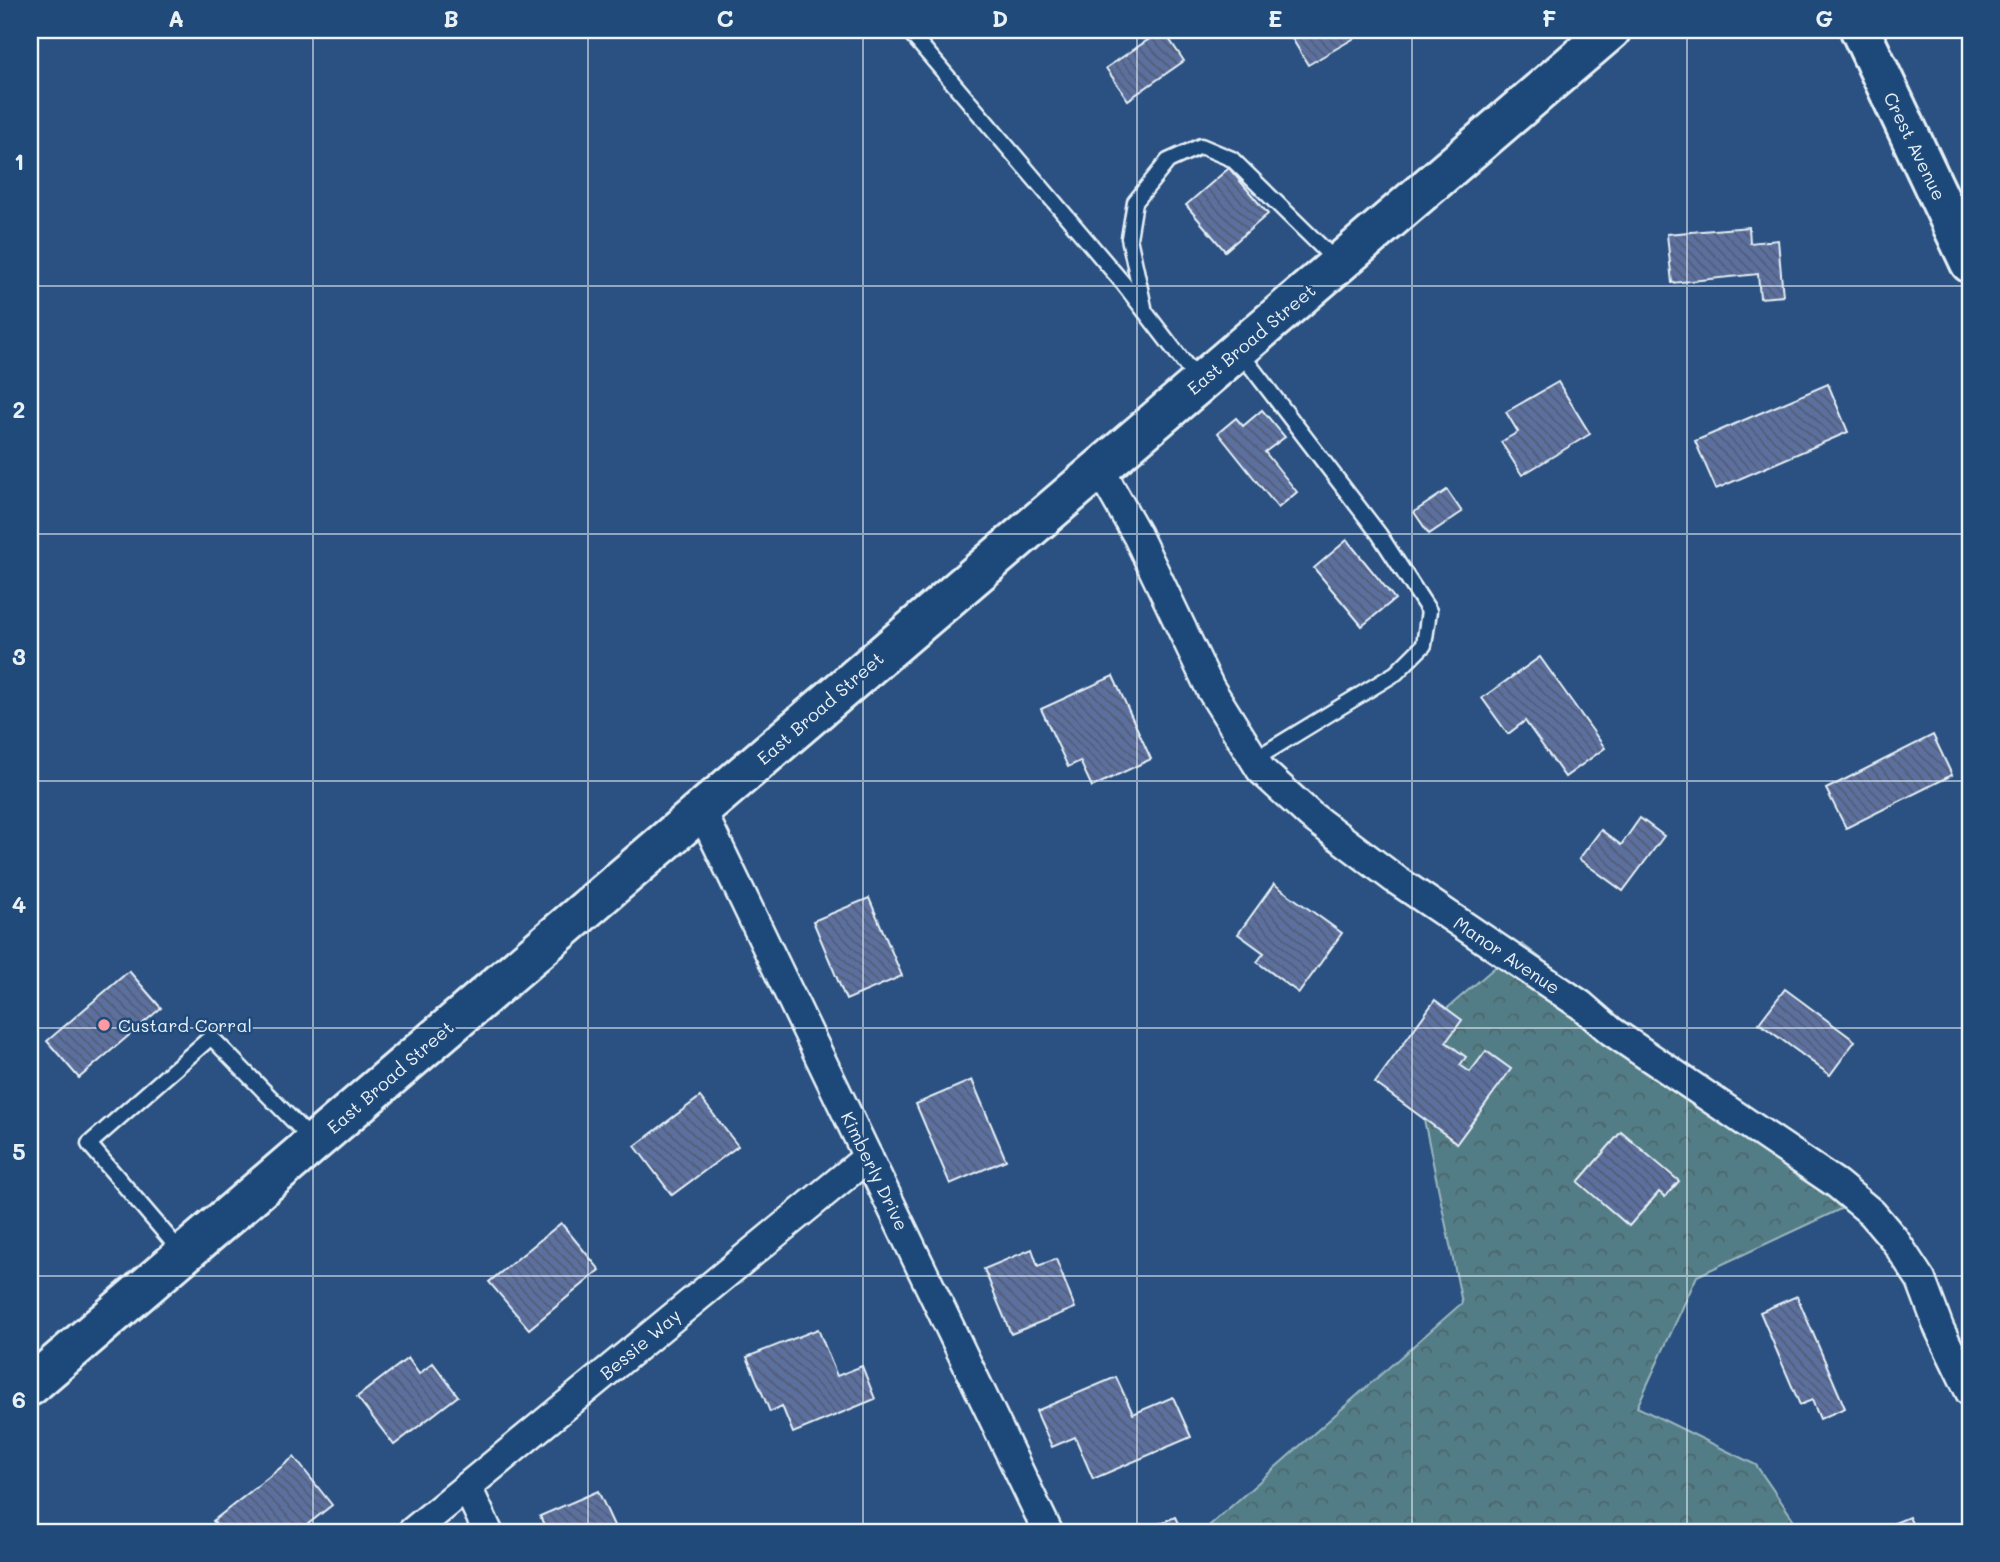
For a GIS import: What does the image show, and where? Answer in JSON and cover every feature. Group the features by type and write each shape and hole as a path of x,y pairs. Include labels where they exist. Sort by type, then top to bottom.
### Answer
{"main road":[{"name":"East Broad Street","path":"30,1386 1611,30"},
{"name":"Crest Avenue","path":"1860,30 1962,224 1970,263"}],"street":[{"name":"Manor Avenue","path":"1099,468 1137,536 1210,688 1261,770 1310,815 1395,879 1581,1005 1611,1031 1837,1184 1872,1213 1921,1280 1939,1328 1970,1392"},
{"name":"Kimberly Drive","path":"701,810 1048,1532"},
{"name":"Bessie Way","path":"412,1532 868,1157"},
{"path":"467,1487 488,1532"}],"lane":[{"path":"908,30 1146,312 1200,383"},
{"path":"1146,312 1129,238 1135,202 1168,161 1201,146 1232,159 1339,264"},
{"path":"1238,350 1379,534 1429,611 1424,645 1396,673 1255,759"},
{"path":"183,1255 89,1144 211,1037 314,1142"}],"green space":[{"path":"1522,944 1860,1200 1697,1276 1637,1407 1756,1465 1802,1532 1202,1532 1462,1303 1408,1042"}],"building":[{"path":"1163,30 1184,61 1128,100 1106,68"},
{"path":"1287,30 1354,30 1358,36 1308,65"},
{"path":"1229,168 1268,214 1225,251 1186,205"},
{"path":"1749,227 1750,243 1778,240 1783,296 1760,298 1758,274 1672,283 1667,234"},
{"path":"1558,382 1590,434 1522,475 1501,442 1518,432 1506,412"},
{"path":"1828,384 1848,432 1716,489 1695,441"},
{"path":"1262,410 1285,437 1265,452 1297,492 1278,508 1218,433 1236,418 1243,426"},
{"path":"1447,490 1462,512 1429,534 1414,512"},
{"path":"1347,540 1395,599 1362,626 1314,568"},
{"path":"1540,657 1605,748 1565,777 1525,721 1508,734 1482,698"},
{"path":"1113,676 1151,759 1092,787 1080,761 1068,767 1041,709"},
{"path":"1933,735 1952,775 1846,828 1826,789"},
{"path":"1640,818 1664,836 1623,891 1579,859 1601,830 1621,845"},
{"path":"1274,884 1342,933 1299,993 1257,962 1264,953 1238,934"},
{"path":"869,898 902,976 846,1000 813,921"},
{"name":"Custard Corral","path":"129,971 161,1008 79,1078 47,1041"},
{"path":"1785,989 1855,1041 1830,1075 1759,1023"},
{"path":"1435,1000 1462,1020 1446,1042 1466,1057 1460,1065 1470,1072 1486,1051 1511,1069 1457,1143 1375,1083"},
{"path":"972,1080 1006,1160 950,1184 916,1104"},
{"path":"700,1097 738,1146 672,1195 635,1146"},
{"path":"1621,1132 1679,1181 1665,1197 1659,1192 1629,1226 1578,1182"},
{"path":"561,1223 600,1270 529,1329 489,1282"},
{"path":"1032,1249 1038,1266 1056,1259 1075,1308 1011,1334 984,1269"},
{"path":"1797,1296 1845,1408 1820,1419 1812,1400 1800,1405 1760,1312"},
{"path":"818,1329 837,1376 862,1366 875,1399 793,1433 782,1406 770,1412 747,1357"},
{"path":"408,1358 419,1374 433,1363 458,1396 394,1445 357,1397"},
{"path":"1116,1377 1133,1414 1173,1397 1191,1437 1093,1479 1075,1437 1052,1447 1036,1411"},
{"path":"294,1457 332,1505 298,1532 292,1527 285,1532 222,1532 213,1521"},
{"path":"598,1491 617,1532 547,1532 540,1516"},
{"path":"1175,1517 1182,1532 1139,1532"},
{"path":"1909,1517 1916,1532 1873,1532"}],"place":[{"name":"Custard Corral","path":"104,1025"}]}
